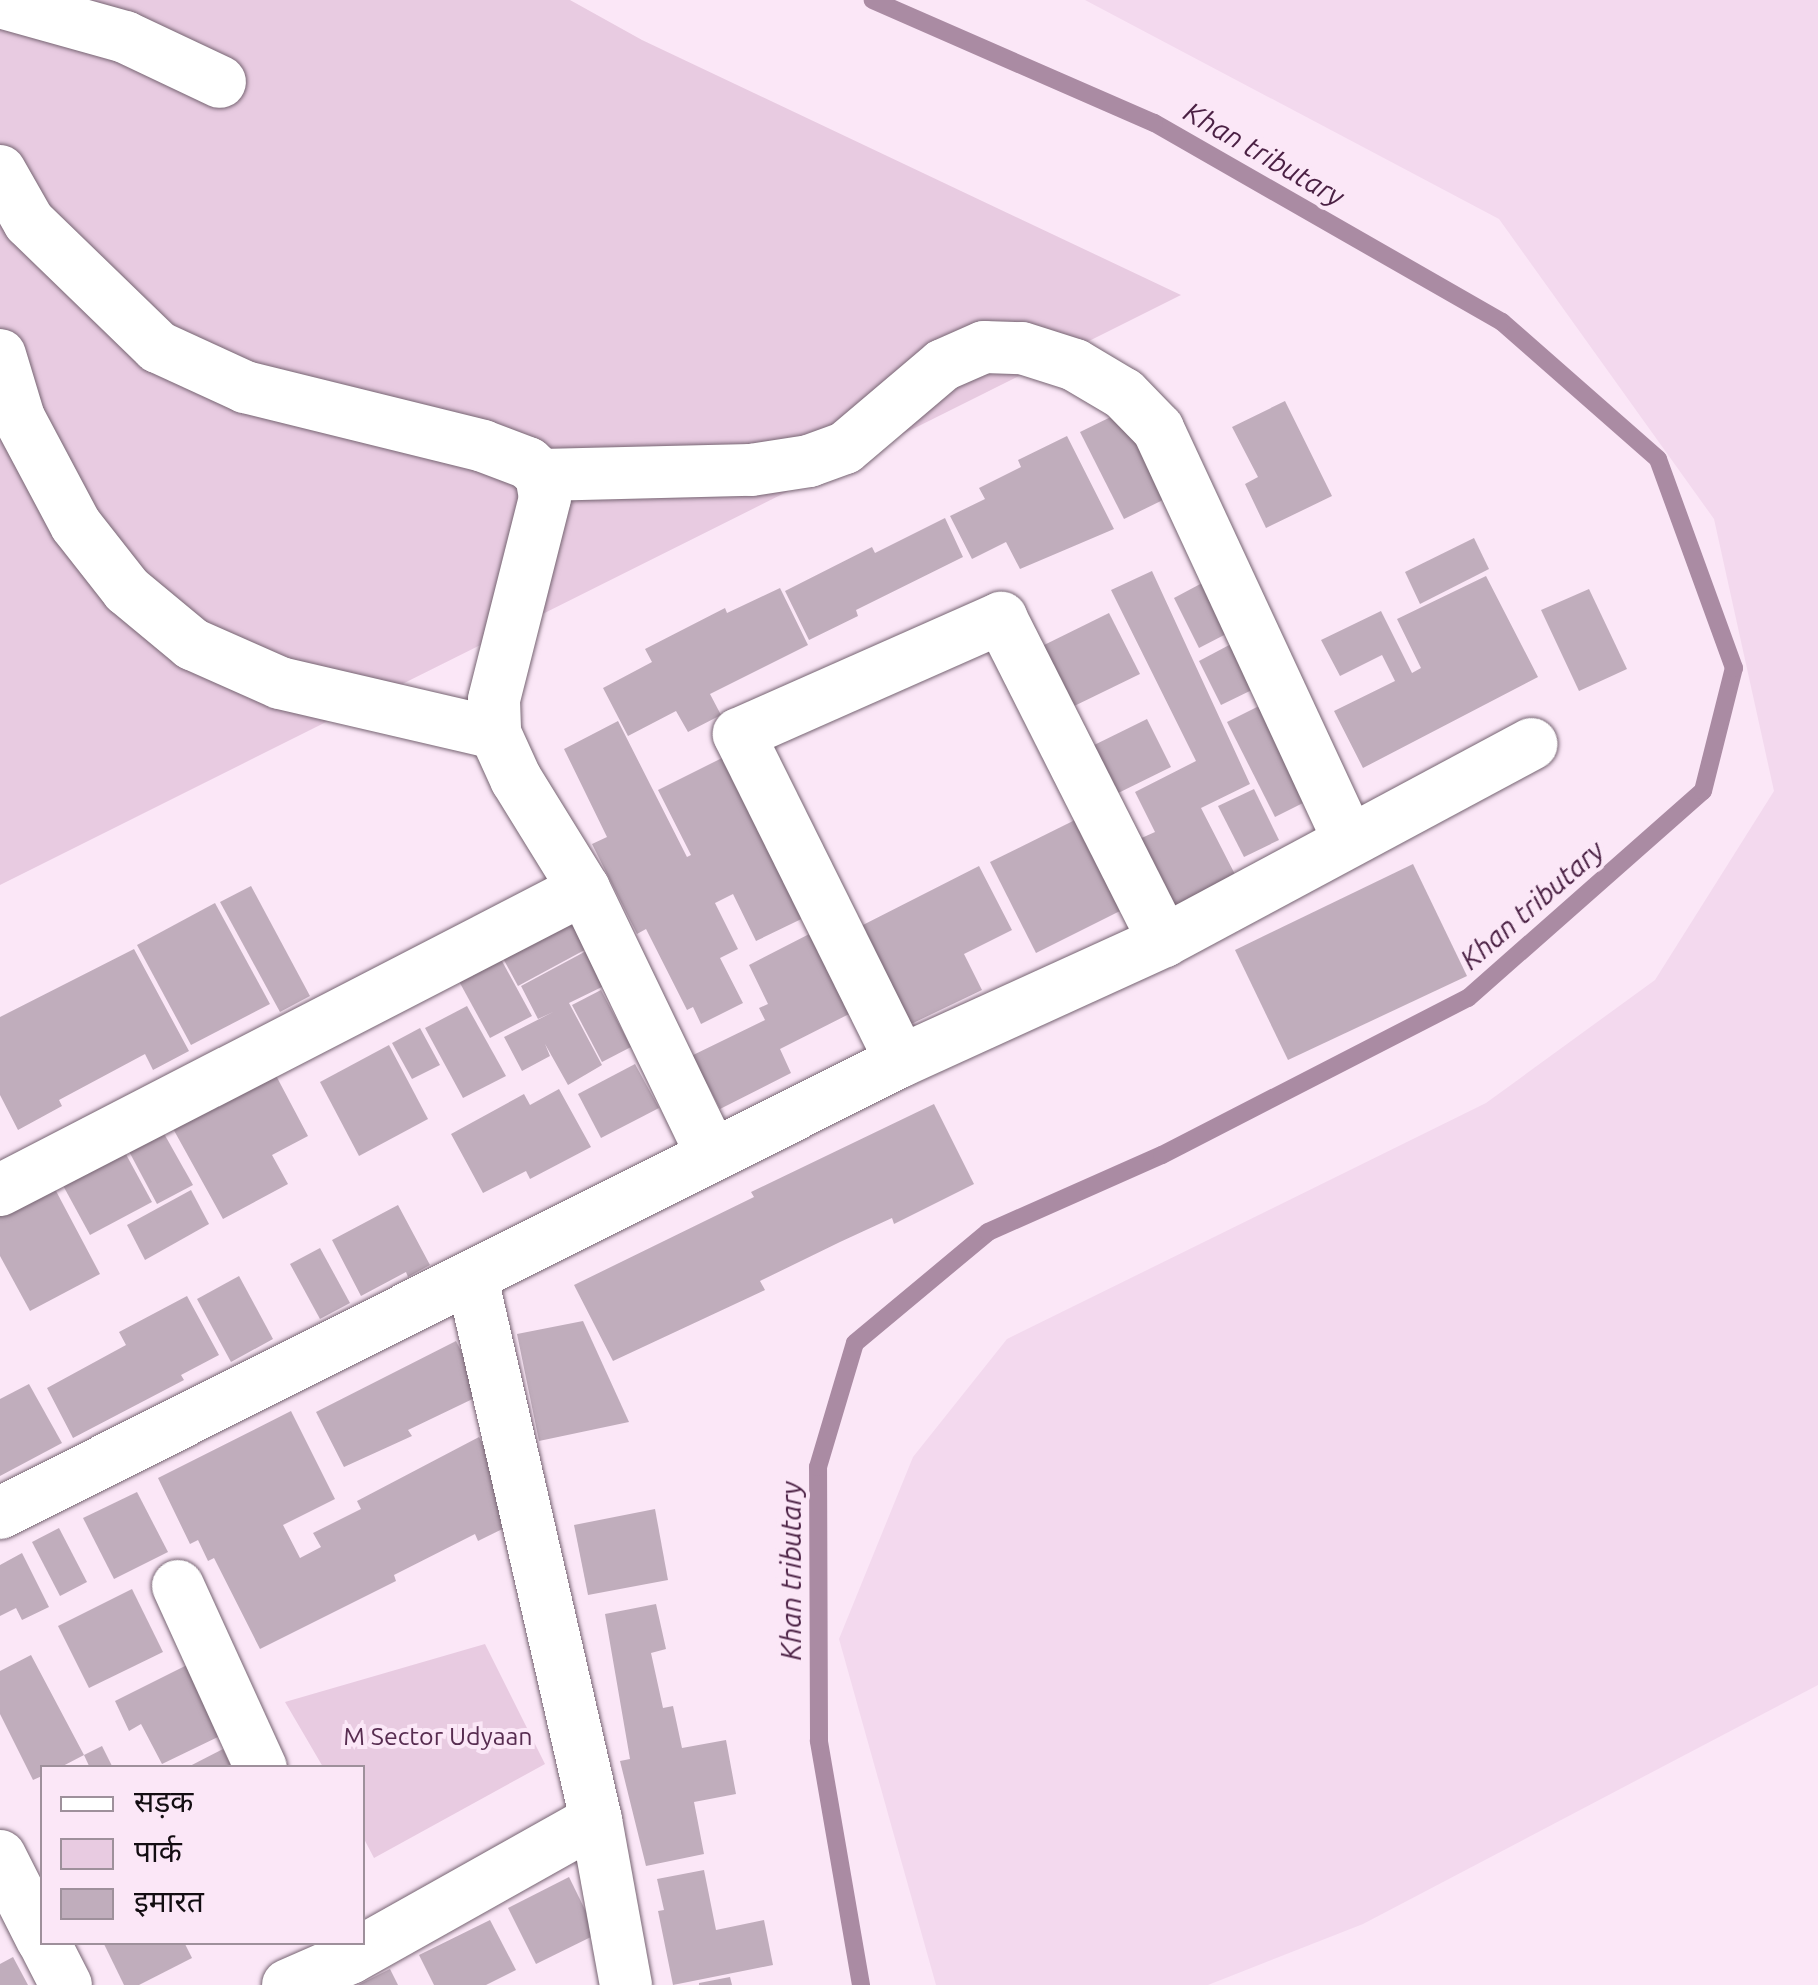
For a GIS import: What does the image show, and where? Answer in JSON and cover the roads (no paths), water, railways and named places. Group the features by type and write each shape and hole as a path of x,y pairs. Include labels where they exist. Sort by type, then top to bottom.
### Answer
{"street":[{"path":"0,2 126,37 220,82"},
{"path":"0,171 29,222 158,347 246,387 483,446 528,463 541,474 751,470 809,461 845,448 942,365 984,346 1022,348 1075,365 1124,394 1158,429 1348,839"},
{"path":"0,355 19,418 76,525 127,590 192,644 280,682 496,734"},
{"path":"541,474 542,510 494,700 496,734 516,778 584,889 712,1155"},
{"path":"901,1061 739,734 1001,618 1164,941"},
{"path":"0,1513 901,1061 1164,941 1530,744"},
{"path":"0,1190 584,889"},
{"path":"472,1278 596,1820 626,1985"},
{"path":"178,1586 261,1765"},
{"path":"365,1940 596,1820"},
{"path":"0,1856 40,1935"},
{"path":"45,1945 66,1985"},
{"path":"288,1985 346,1950"}],"waterway":[{"name":"Khan tributary","path":"861,1985 819,1741 818,1467 855,1343 988,1232 1162,1155 1468,998 1703,791 1734,668 1658,459 1502,322 1154,123 873,0"}],"park label":[{"name":"M Sector Udyaan","path":"438,1736"}]}
